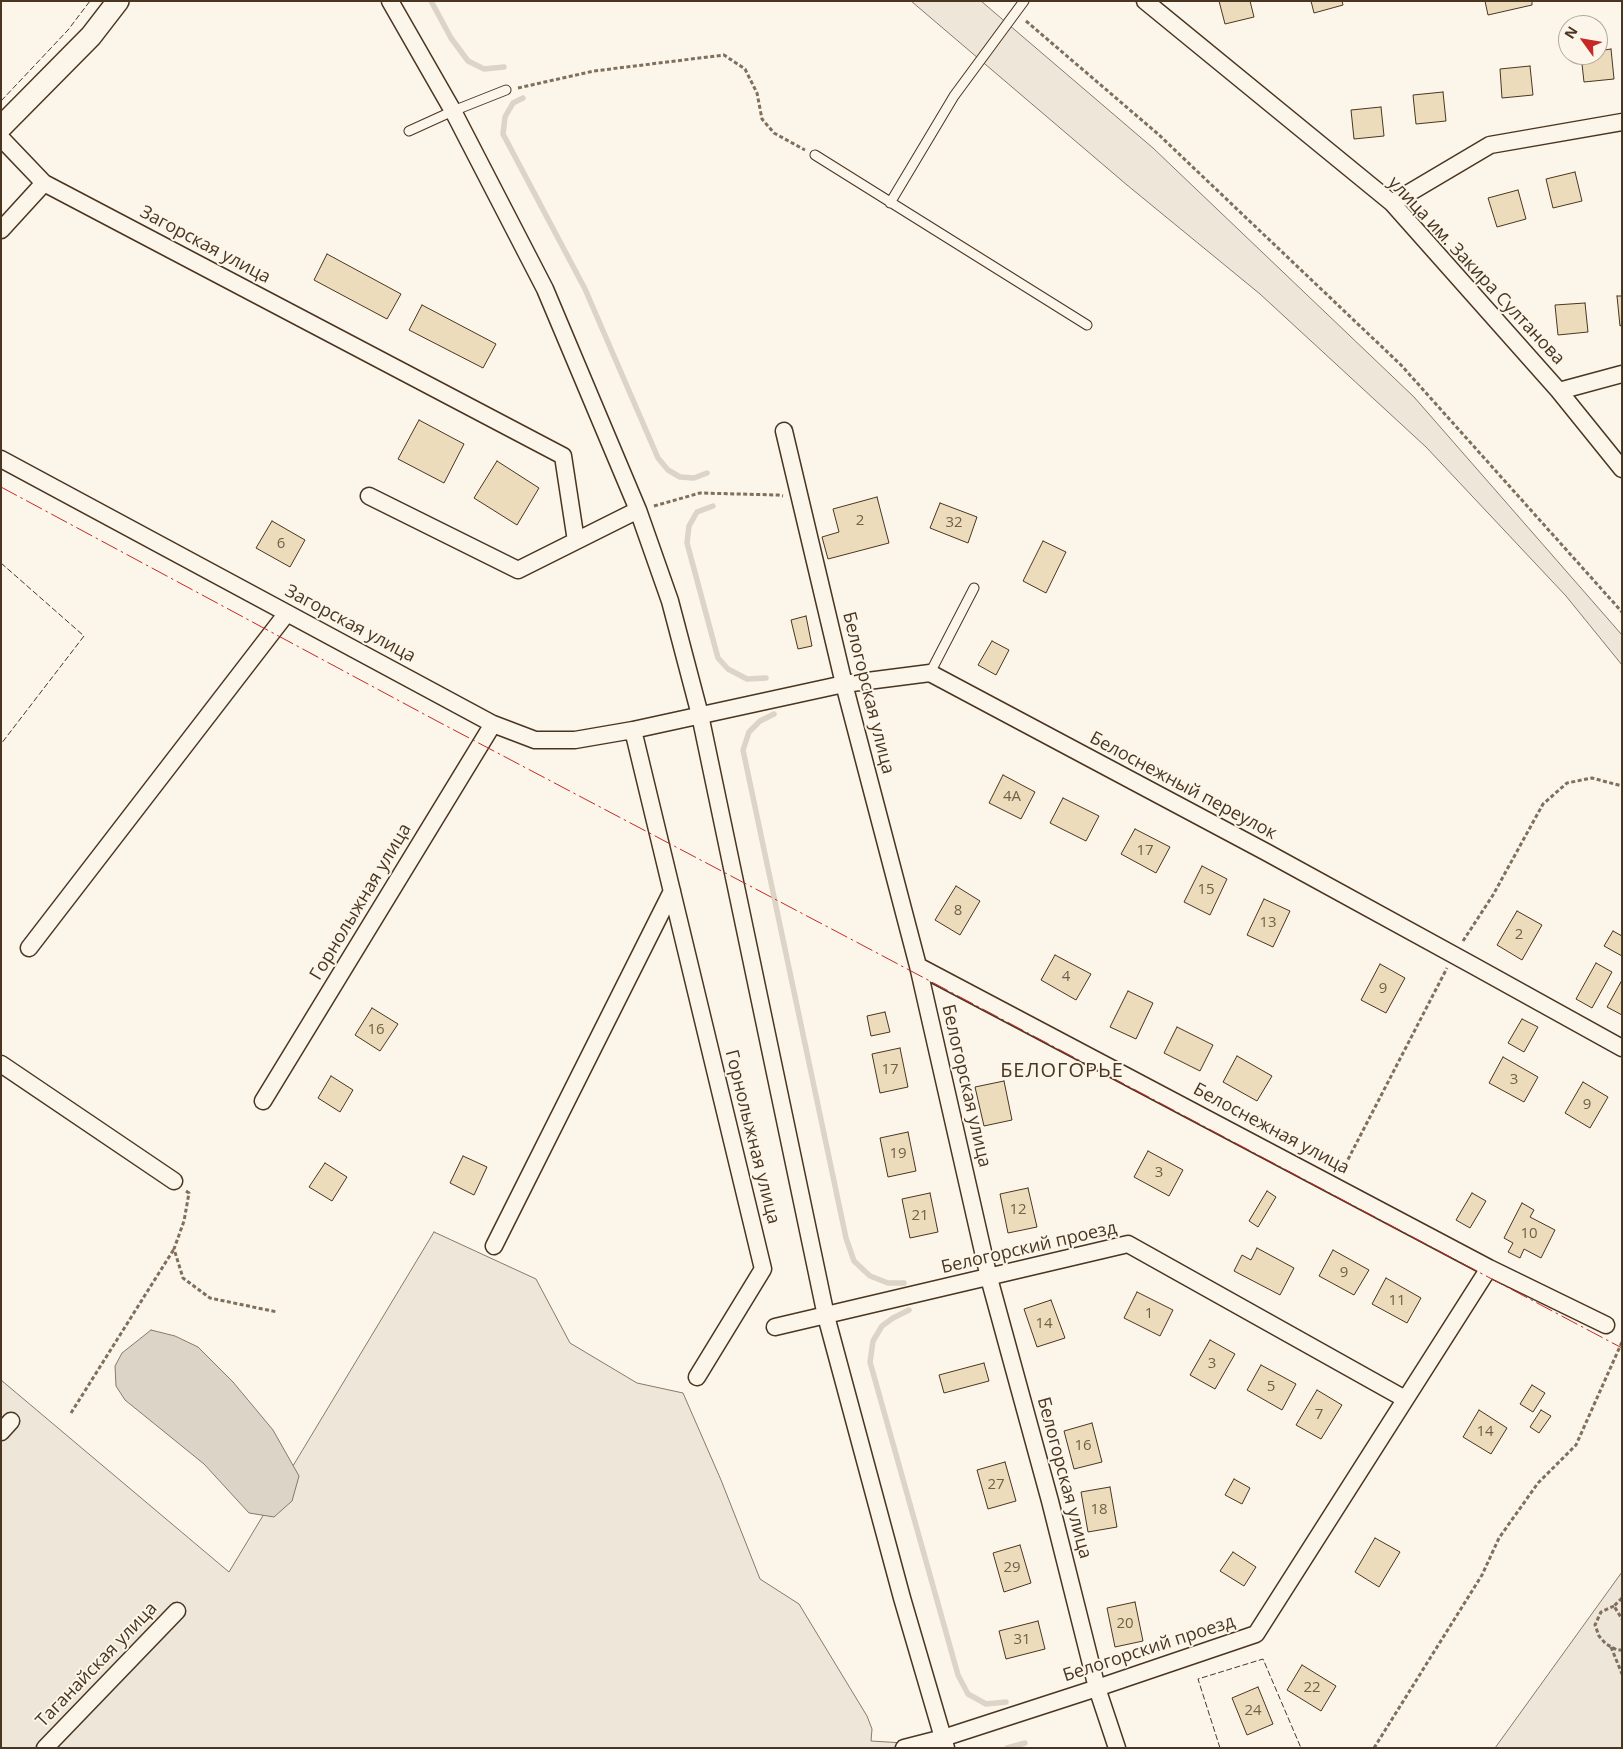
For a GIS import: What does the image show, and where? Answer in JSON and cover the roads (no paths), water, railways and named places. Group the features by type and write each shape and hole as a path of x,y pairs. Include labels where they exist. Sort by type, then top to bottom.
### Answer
{"street":[{"path":"1,127 91,36 118,1"},
{"path":"390,1 453,111 545,289 638,510 670,601 700,715 826,1316 902,1598 944,1743"},
{"name":"улица им. Закира Султанова","path":"1145,1 1392,203 1559,391 1622,469"},
{"path":"1392,203 1490,145 1622,122"},
{"path":"1,138 44,183 1,230"},
{"name":"Загорская улица","path":"44,183 563,456 576,541"},
{"path":"1559,391 1622,374"},
{"name":"Белогорская улица","path":"784,431 844,684 918,966 989,1278 1098,1688 1117,1748"},
{"name":"Загорская улица","path":"1,459 494,724 535,740 575,740 633,730 700,715"},
{"path":"369,496 518,570 638,510"},
{"path":"29,948 287,614"},
{"path":"700,715 844,684 930,673"},
{"name":"Белоснежный переулок","path":"930,673 1266,852 1622,1048"},
{"name":"Горнолыжная улица","path":"263,1100 494,724"},
{"name":"Горнолыжная улица","path":"633,730 763,1269 697,1377"},
{"path":"494,1246 672,891"},
{"name":"Белоснежная улица","path":"918,966 1489,1268 1606,1325"},
{"path":"1,1064 174,1182"},
{"name":"Белогорский проезд","path":"776,1327 1128,1244 1405,1399"},
{"name":"Белогорский проезд","path":"904,1748 944,1743 1256,1634 1489,1268"},
{"name":"Таганайская улица","path":"45,1748 177,1611"}],"lane":[{"path":"890,203 954,96 1024,1"},
{"path":"409,131 506,90"},
{"path":"814,155 1087,325"},
{"path":"930,673 974,588"}],"waterway":[{"path":"431,1 451,38 468,61 484,69 504,67"},
{"path":"523,98 513,103 505,117 503,134 585,289 658,458 668,470 680,477 694,478 707,473"},
{"path":"713,506 697,512 689,526 687,543 718,658 728,669 747,679 766,678"},
{"path":"774,714 760,721 749,732 743,750 846,1238 854,1261 870,1276 888,1283 904,1283"},
{"path":"909,1310 882,1326 873,1341 870,1362 958,1675 968,1694 986,1704 1006,1702"},
{"path":"1007,1748 1025,1743"}],"district":[{"name":"БЕЛОГОРЬЕ","path":"1062,1071"}]}
